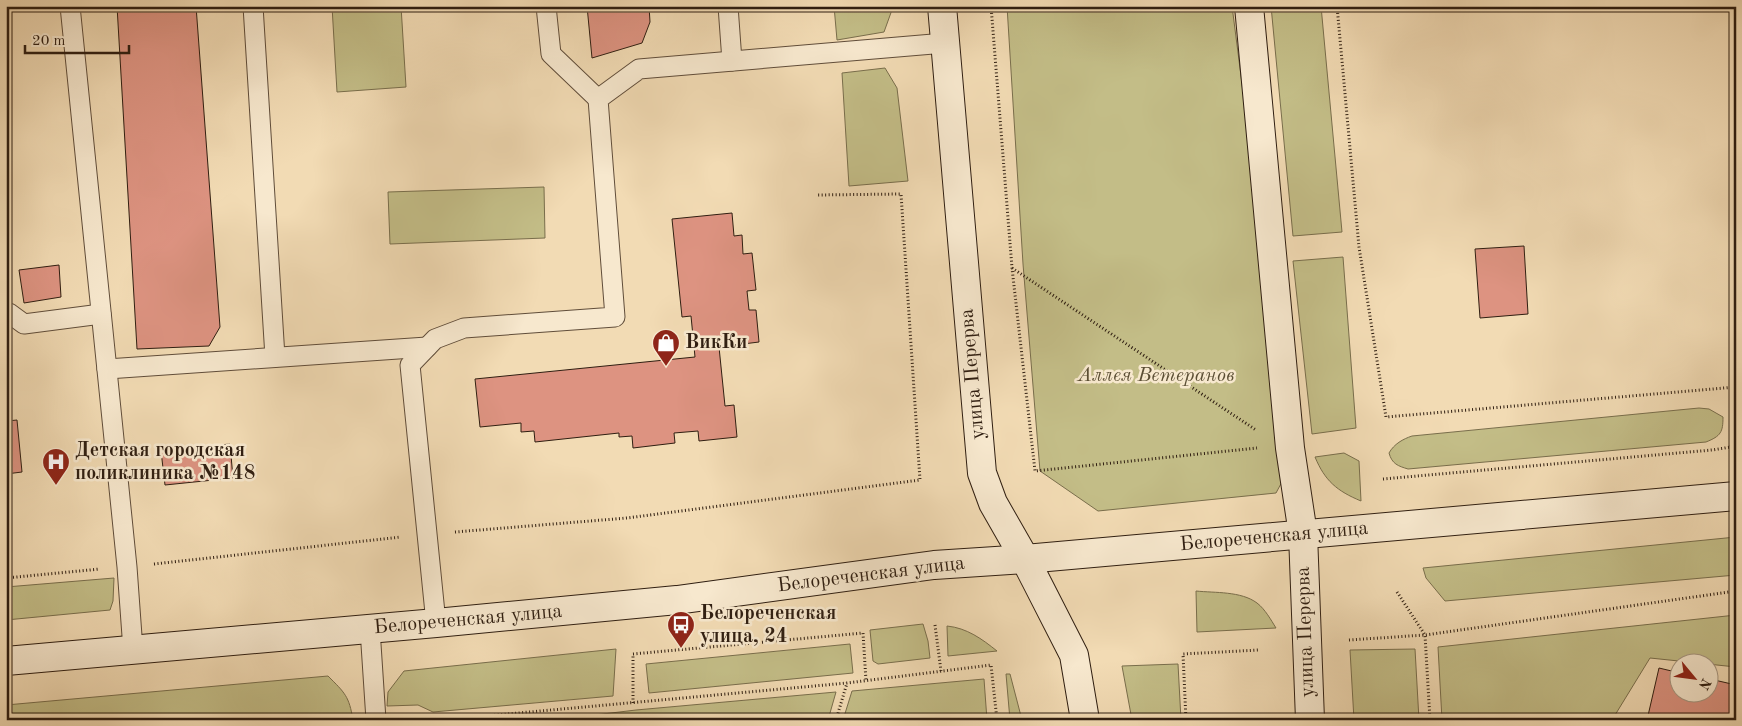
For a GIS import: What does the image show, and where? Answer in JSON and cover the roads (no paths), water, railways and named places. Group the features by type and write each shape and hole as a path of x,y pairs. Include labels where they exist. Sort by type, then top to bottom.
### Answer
{"main road":[{"name":"улица Перерва","path":"942,6 982,473 993,503 1025,559 1074,655 1085,720"},
{"name":"улица Перерва","path":"1249,6 1290,448 1302,534 1310,720"},
{"name":"Белореченская улица","path":"6,661 677,600 934,565 1025,559 1302,534 1730,491"}],"lane":[{"path":"70,6 107,369 106,422 127,567 133,650"},
{"path":"253,6 275,358"},
{"path":"436,623 410,365 435,339 464,328 615,317 598,98 551,54 546,6"},
{"path":"728,6 732,61"},
{"path":"598,98 639,69 945,44"},
{"path":"6,313 9,313 24,324 101,314"},
{"path":"107,369 427,347"},
{"path":"370,629 376,720"}],"place":[{"name":"ВикКи","path":"666,367"},
{"name":"Детская городская поликлиника №148","path":"56,486"},
{"name":"Белореченская улица, 24","path":"681,649"}],"park label":[{"name":"Аллея Ветеранов","path":"1156,376"}]}
